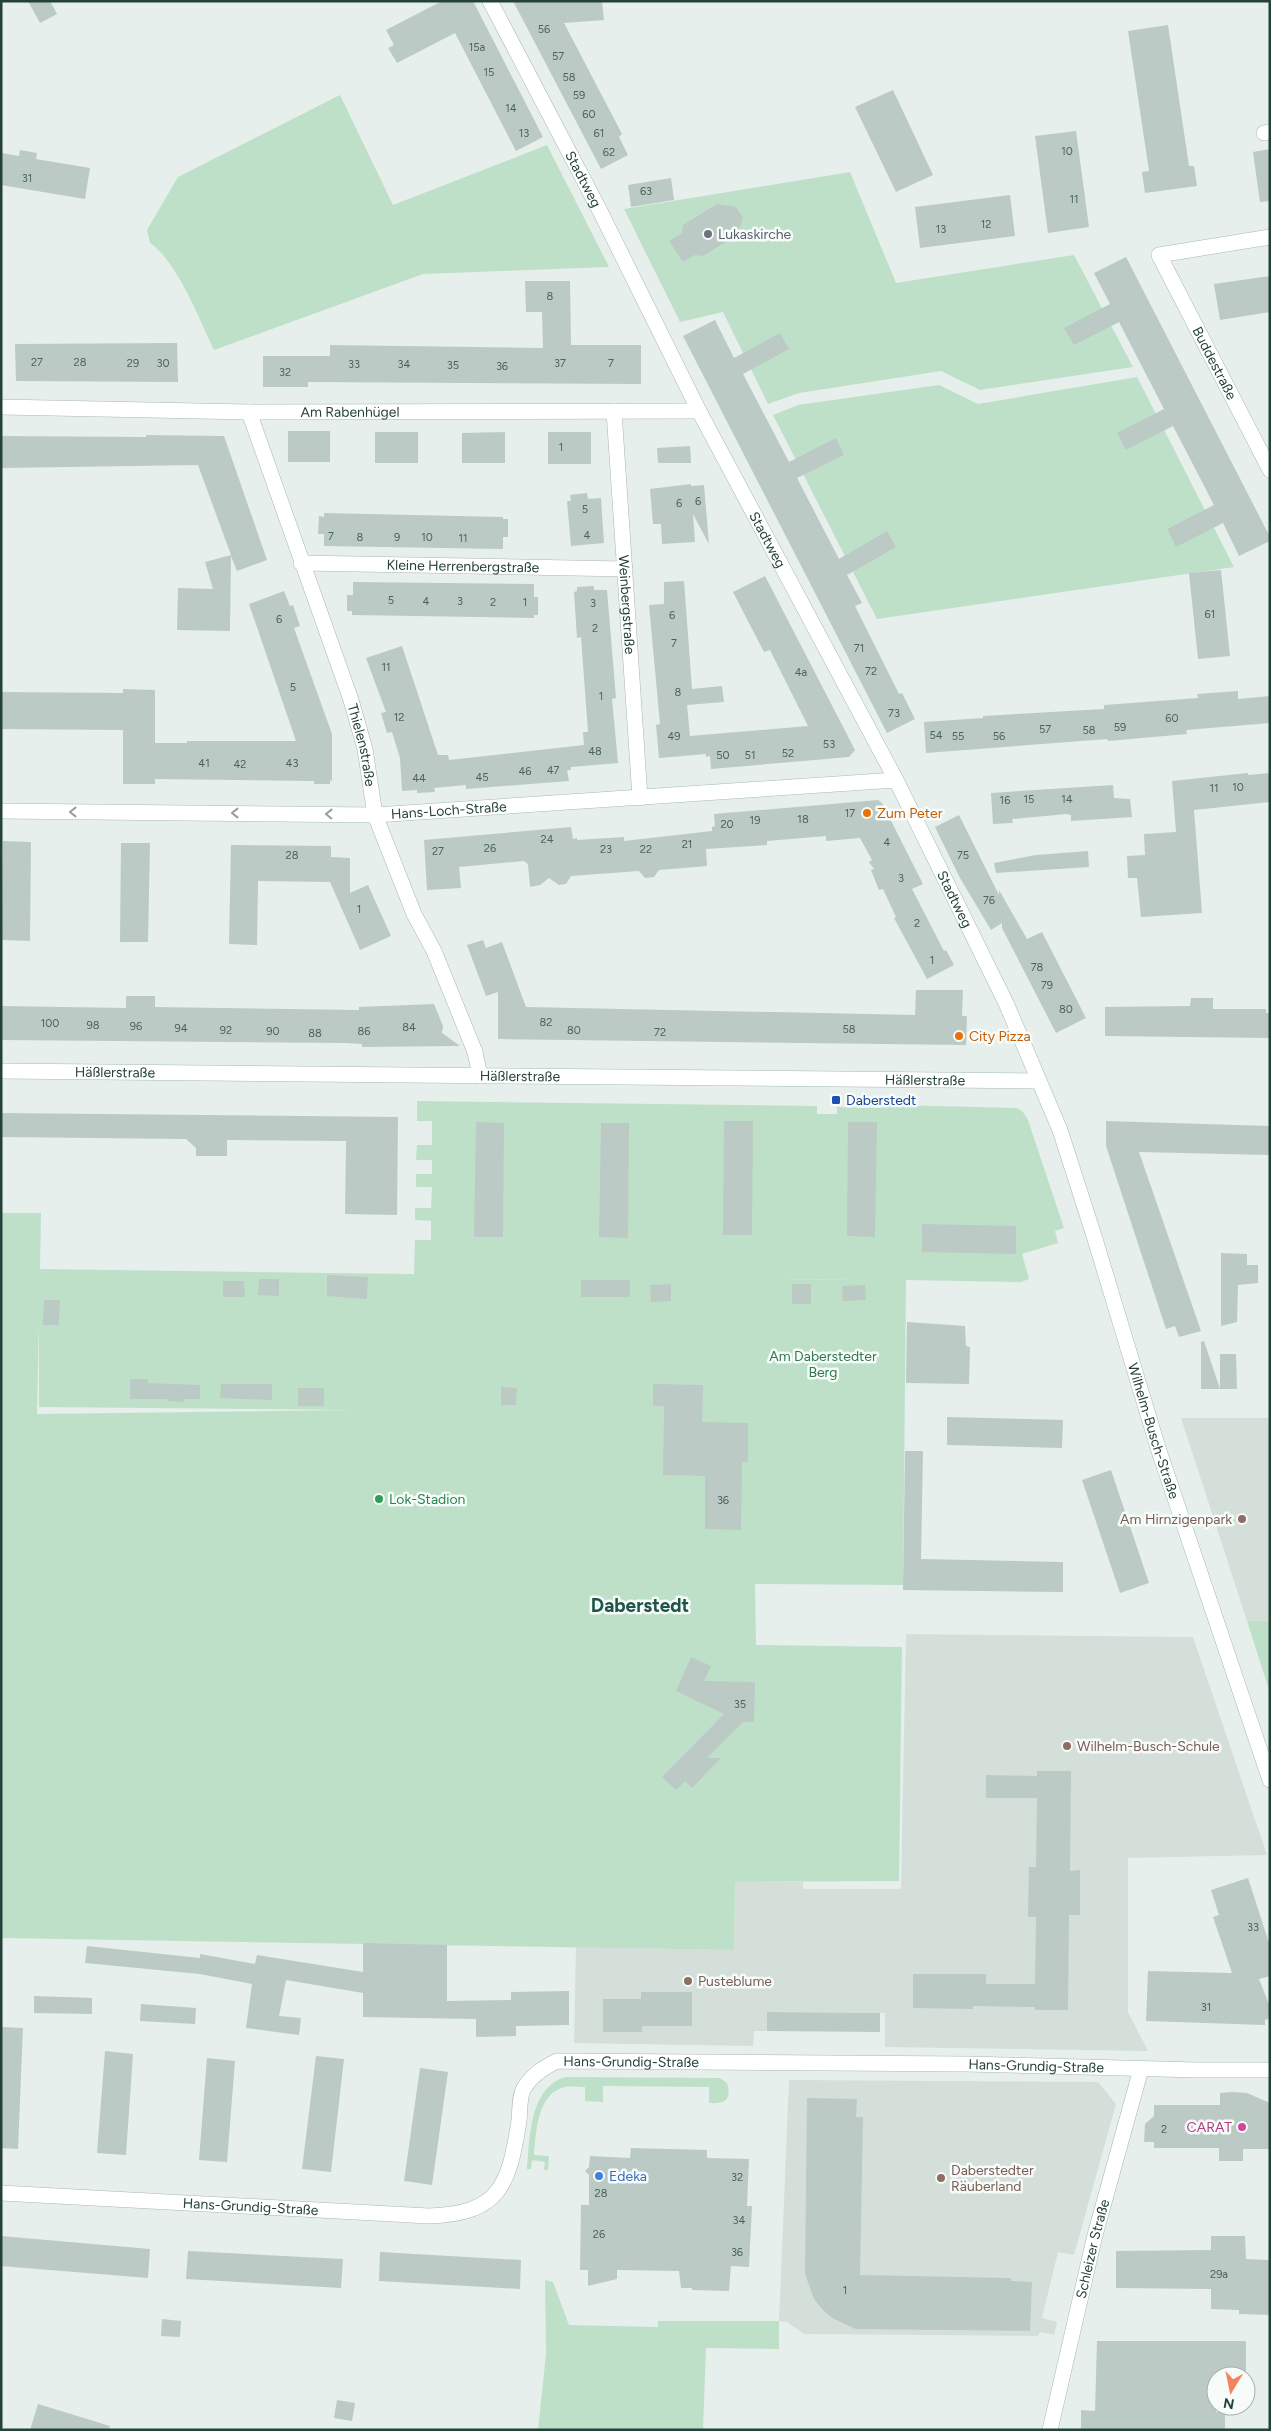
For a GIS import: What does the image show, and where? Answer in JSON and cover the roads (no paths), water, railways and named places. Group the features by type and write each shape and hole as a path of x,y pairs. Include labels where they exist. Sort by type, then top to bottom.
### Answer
{"street":[{"name":"Stadtweg","path":"490,1 600,211 699,412 896,780 1006,1003 1038,1081"},
{"name":"Buddestraße","path":"1270,237 1159,255 1270,470"},
{"name":"Am Rabenhügel","path":"1,407 249,412 699,412"},
{"name":"Weinbergstraße","path":"614,411 640,798"},
{"name":"Thielenstraße","path":"249,412 356,716 366,749 375,815 414,914 434,951 475,1052 480,1076"},
{"name":"Kleine Herrenbergstraße","path":"301,563 625,569"},
{"name":"Hans-Loch-Straße","path":"1,812 375,815 896,780"},
{"name":"Häßlerstraße","path":"1,1071 1038,1081"},
{"name":"Wilhelm-Busch-Straße","path":"1038,1081 1060,1130 1165,1470 1270,1780"},
{"name":"Hans-Grundig-Straße","path":"1,2193 450,2216 470,2212 488,2201 500,2188 512,2164 523,2089 540,2069 556,2061 956,2064 1270,2070"},
{"name":"Schleizer Straße","path":"1050,2430 1095,2235 1141,2069"}],"place":[{"name":"Lukaskirche","path":"708,234"},
{"name":"Zum Peter","path":"867,813"},
{"name":"City Pizza","path":"959,1036"},
{"name":"Daberstedt","path":"836,1100"},
{"name":"Lok-Stadion","path":"379,1499"},
{"name":"Am Hirnzigenpark","path":"1242,1519"},
{"name":"Wilhelm-Busch-Schule","path":"1067,1746"},
{"name":"Pusteblume","path":"688,1981"},
{"name":"CARAT","path":"1242,2127"},
{"name":"Edeka","path":"599,2176"},
{"name":"Daberstedter Räuberland","path":"941,2178"}],"district":[{"name":"Daberstedt","path":"640,1605"}],"park label":[{"name":"Am Daberstedter Berg","path":"823,1364"}]}
